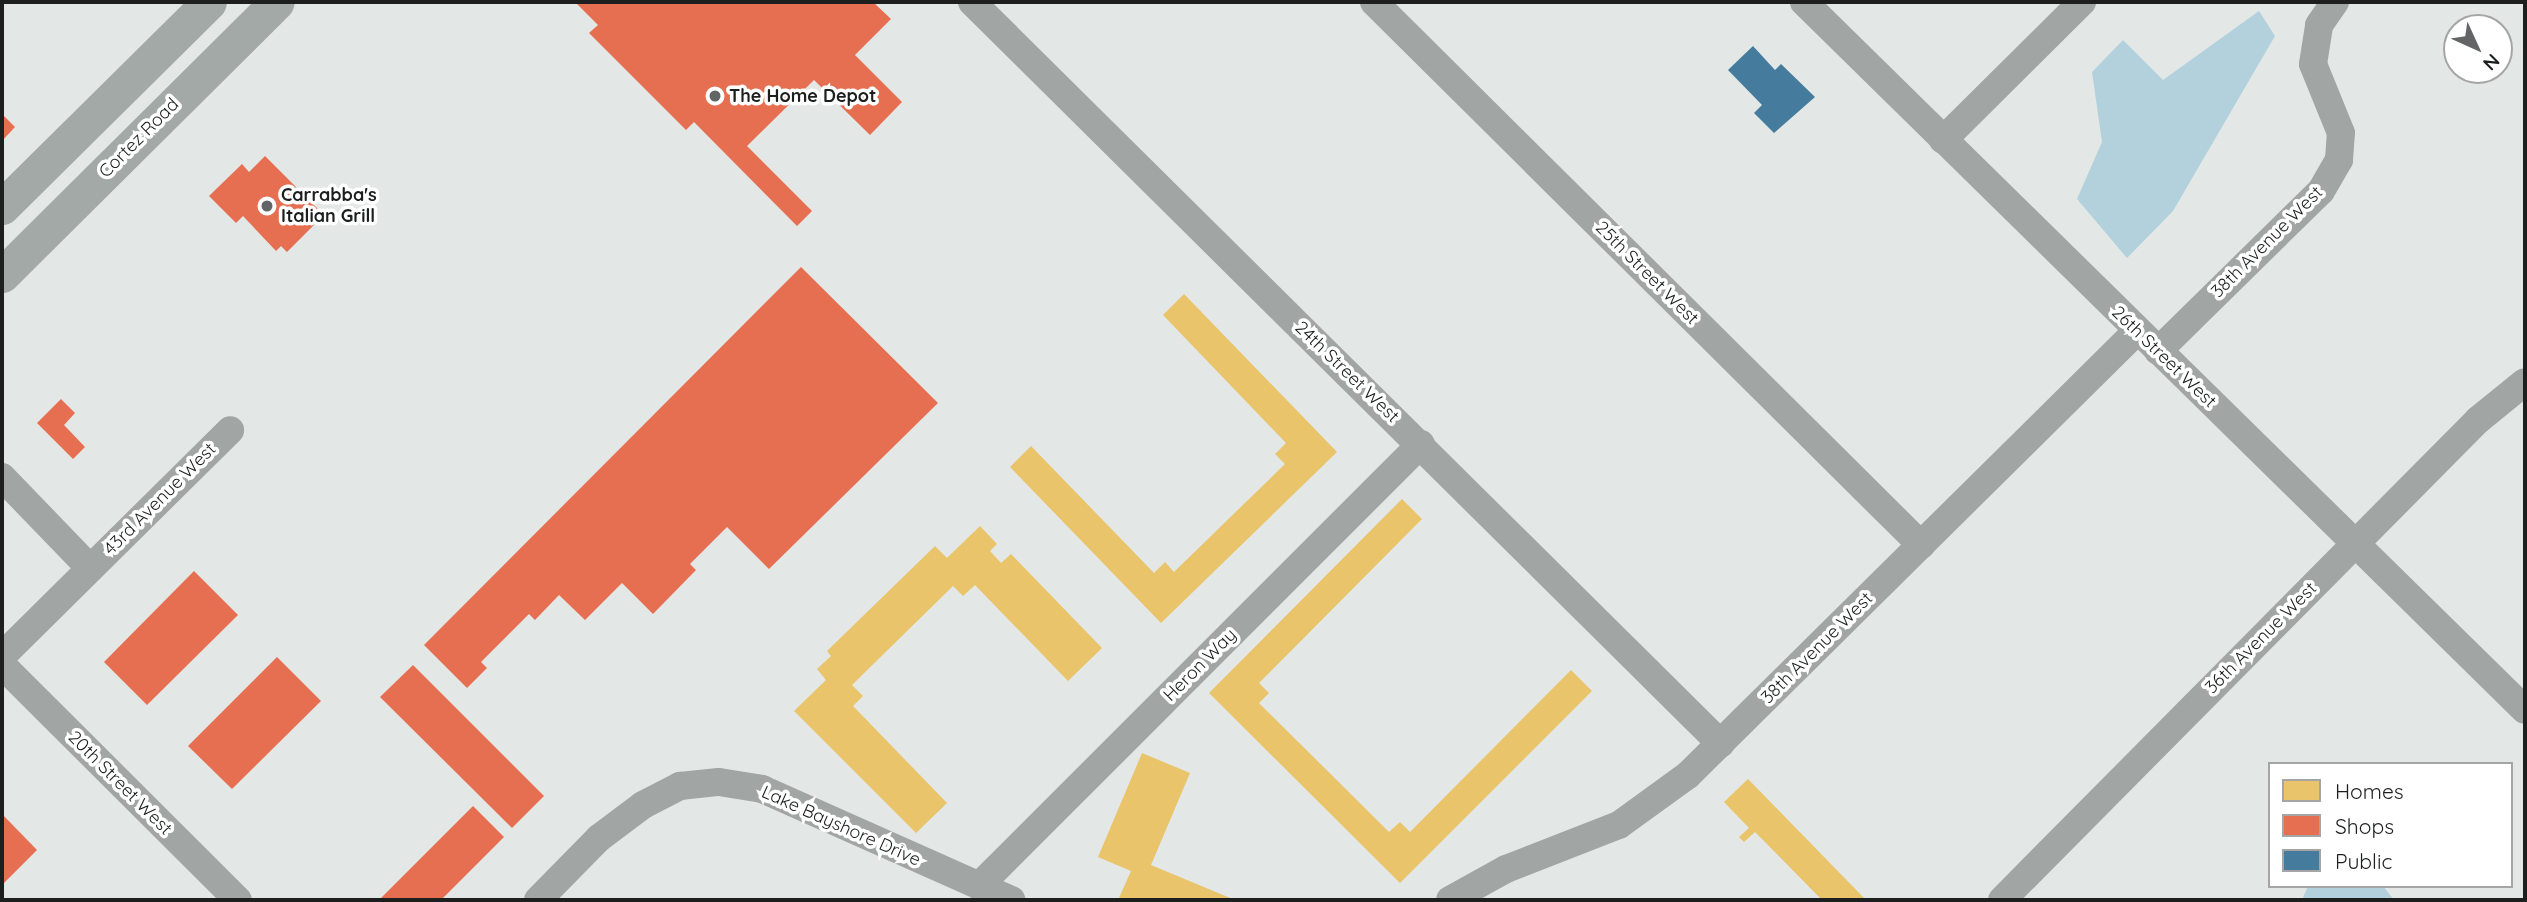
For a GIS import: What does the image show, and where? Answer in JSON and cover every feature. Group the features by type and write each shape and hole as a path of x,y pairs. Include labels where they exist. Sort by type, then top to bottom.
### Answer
{"main road":[{"path":"2,207 209,2"},
{"name":"Cortez Road","path":"2,275 276,2"}],"street":[{"name":"24th Street West","path":"972,2 1721,744"},
{"name":"25th Street West","path":"1374,2 1921,545"},
{"name":"26th Street West","path":"1804,2 2525,710"},
{"path":"1942,139 2082,2"},
{"name":"38th Avenue West","path":"2158,351 2321,191 2339,160 2341,133 2313,64 2319,25 2335,2"},
{"name":"38th Avenue West","path":"1450,900 1506,869 1619,825 1721,744 2137,331"},
{"name":"36th Avenue West","path":"2002,900 2355,542 2525,382"},
{"name":"43rd Avenue West","path":"90,568 230,430"},
{"name":"Heron Way","path":"979,886 1421,444"},
{"path":"2,477 90,568 2,656"},
{"name":"20th Street West","path":"2,665 238,900"},
{"name":"Lake Bayshore Drive","path":"538,900 619,822 662,794 700,782 762,789 1011,900"}],"water":[{"path":"2259,11 2275,36 2173,211 2127,258 2077,199 2102,142 2092,72 2123,40 2163,80"},
{"path":"2307,888 2385,888 2394,900 2302,900"}],"building: Homes":[{"path":"1184,294 1337,452 1161,623 1010,467 1031,446 1154,573 1165,562 1174,572 1285,464 1275,454 1286,443 1163,315"},
{"path":"1402,499 1422,519 1259,683 1269,693 1259,703 1389,832 1400,822 1410,832 1571,670 1592,691 1400,883 1209,693"},
{"path":"980,526 997,544 990,551 1001,563 1011,554 1102,648 1068,681 975,585 963,596 953,586 852,685 863,696 853,706 947,803 916,833 794,711 826,680 817,669 831,656 827,651 935,546 947,558"},
{"path":"1142,753 1190,773 1151,865 1235,900 1118,900 1131,871 1098,857"},
{"path":"1748,779 1866,900 1822,900 1755,832 1744,842 1739,837 1749,828 1724,802"}],"building: Shops":[{"name":"The Home Depot","path":"575,2 873,2 891,19 855,55 902,102 870,135 814,80 747,146 812,211 797,226 694,122 686,130 589,33 598,25"},
{"path":"2,114 15,127 2,141"},
{"name":"Carrabba's Italian Grill","path":"265,156 324,215 287,252 281,246 276,251 243,216 236,223 209,196 242,164 249,172"},
{"path":"801,267 938,403 769,569 727,527 690,564 696,570 653,614 622,583 585,620 559,595 535,620 529,614 481,662 487,668 467,688 424,645"},
{"path":"61,399 75,413 64,425 85,447 73,459 37,423"},
{"path":"194,571 238,615 147,705 104,662"},
{"path":"277,657 321,701 232,789 188,746"},
{"path":"413,665 544,796 512,828 380,697"},
{"path":"473,806 504,837 441,900 379,900"},
{"path":"2,814 37,850 2,885"}],"building: Public":[{"path":"1753,46 1775,70 1781,64 1815,97 1774,133 1754,113 1762,105 1728,70"}],"place":[{"name":"The Home Depot","path":"715,96"},
{"name":"Carrabba's Italian Grill","path":"267,206"}]}
